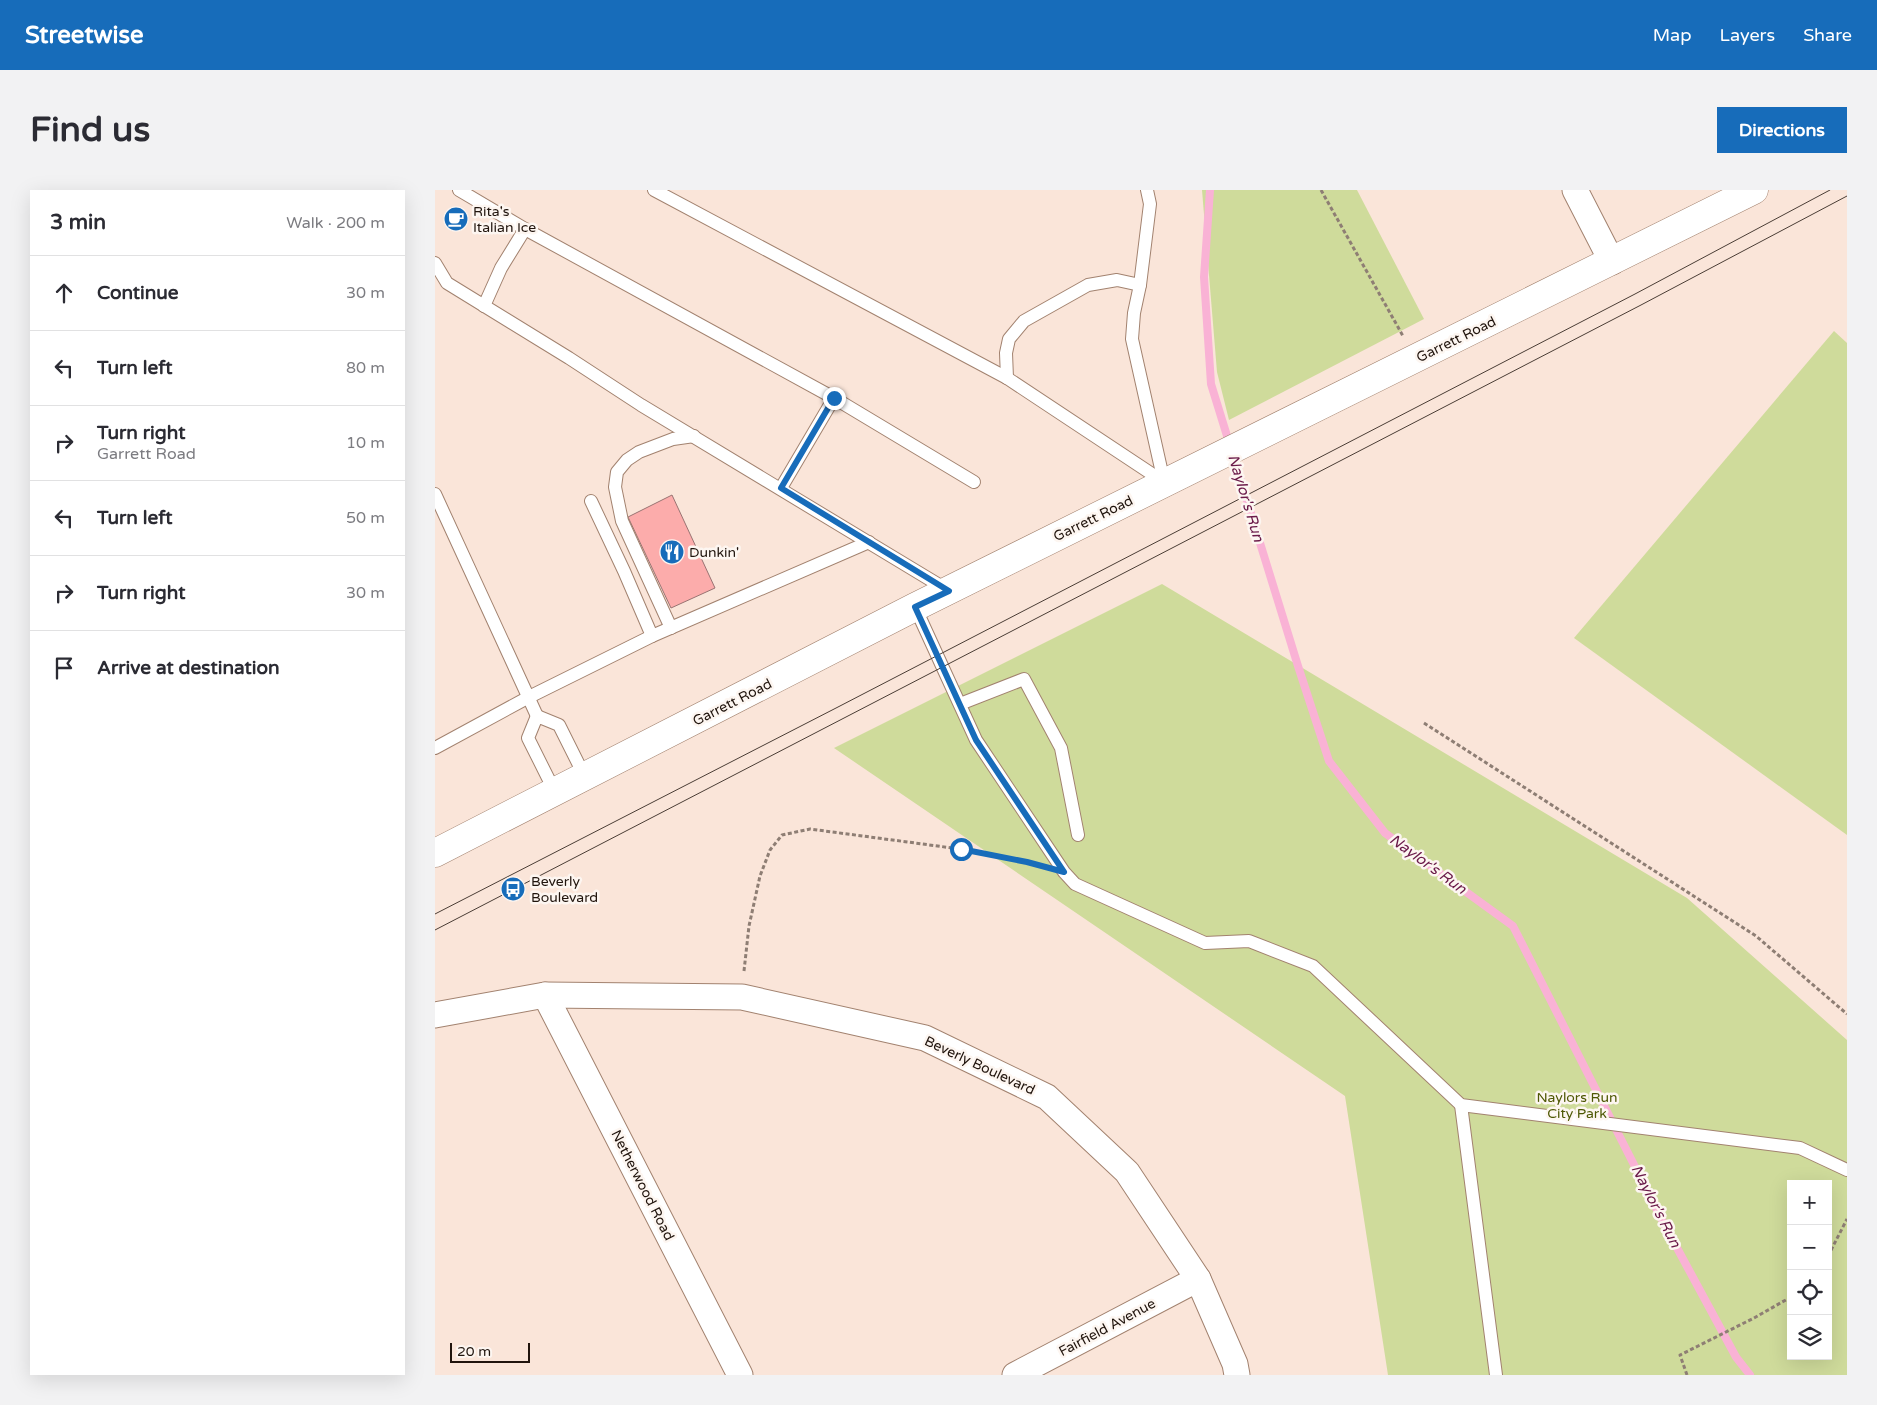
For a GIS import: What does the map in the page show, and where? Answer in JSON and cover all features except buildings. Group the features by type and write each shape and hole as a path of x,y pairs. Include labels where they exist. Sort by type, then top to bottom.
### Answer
{"main road":[{"name":"Garrett Road","path":"435,853 1027,550 1612,262 1754,190"}],"street":[{"path":"1575,190 1612,262"},
{"name":"Beverly Boulevard","path":"435,1016 545,995 742,997 925,1038 1047,1096 1127,1172 1198,1279 1235,1364 1237,1375"},
{"name":"Netherwood Road","path":"545,995 741,1375"},
{"name":"Fairfield Avenue","path":"1015,1375 1198,1279"}],"lane":[{"path":"459,190 525,229 834,398 974,482"},
{"path":"654,190 1007,378 1164,482"},
{"path":"1147,190 1149,204 1141,285 1134,313 1132,339 1164,482"},
{"path":"484,306 501,268 525,229"},
{"path":"435,263 447,283 641,405 949,591"},
{"path":"1007,378 1006,353 1009,339 1024,321 1088,285 1117,280 1141,285"},
{"path":"435,288 447,283"},
{"path":"781,488 834,398"},
{"path":"671,628 622,521 615,487 617,472 633,456 673,439 694,436"},
{"path":"435,494 537,716 559,725 585,777"},
{"path":"591,501 624,570 652,636"},
{"path":"435,748 529,697 652,636 869,542"},
{"path":"915,607 976,740 1064,872 1075,884 1205,943 1249,941 1313,966 1461,1105 1801,1148 1847,1170"},
{"path":"960,704 1024,679 1061,748 1078,835"},
{"path":"537,716 528,738 555,792"},
{"path":"1461,1105 1496,1375"}],"path":[{"path":"1321,190 1416,358"},
{"path":"1424,723 1756,936 1847,1014"},
{"path":"742,997 749,926 761,876 770,850 782,835 811,829 961,849 1027,862 1064,872"},
{"path":"1832,1248 1847,1219"},
{"path":"1687,1375 1680,1355 1787,1299"}],"green space":[{"path":"1202,190 1357,190 1424,319 1229,420 1217,372"},
{"path":"1834,331 1847,343 1847,835 1574,638"},
{"name":"Naylors Run City Park","path":"1162,584 1687,898 1847,1040 1847,1375 1388,1375 1345,1096 834,748"}],"waterway":[{"name":"Naylor's Run","path":"1210,190 1204,277 1211,384 1329,761 1385,833 1513,926 1663,1222 1736,1357 1750,1375"}],"tram line":[{"path":"435,914 1635,294 1830,190"},
{"path":"435,930 1641,305 1847,196"}],"place":[{"name":"Rita's Italian Ice","path":"456,219"},
{"name":"Dunkin'","path":"672,552"},
{"name":"Beverly Boulevard","path":"513,889"}],"route":[{"path":"834,398 781,488 949,591 915,607 976,740 1064,872 1027,862 961,849"}]}
